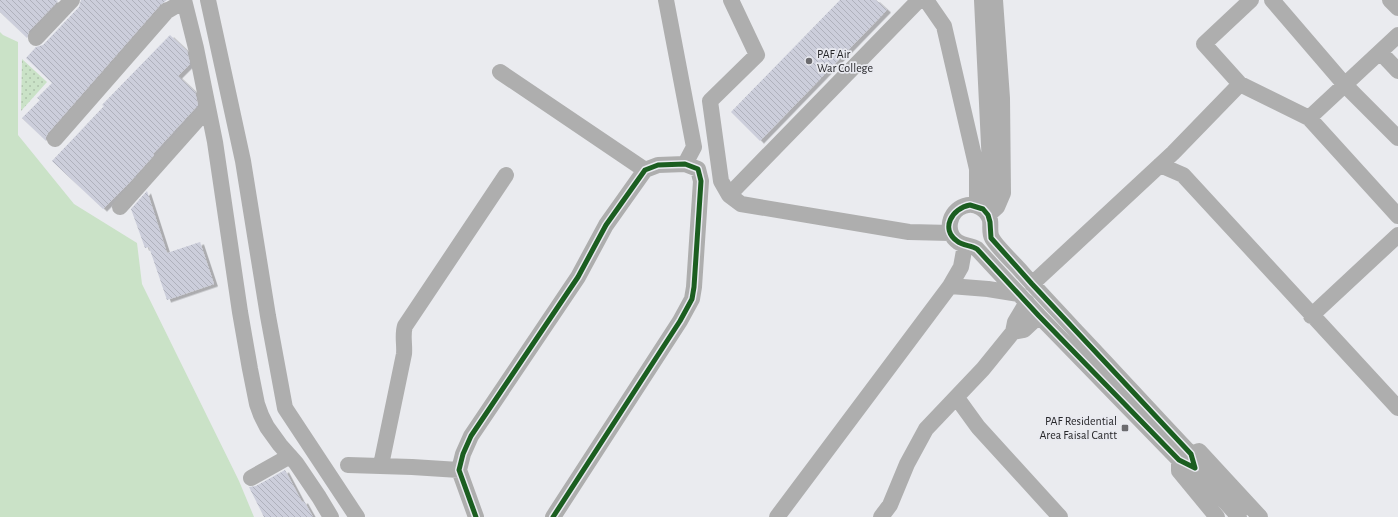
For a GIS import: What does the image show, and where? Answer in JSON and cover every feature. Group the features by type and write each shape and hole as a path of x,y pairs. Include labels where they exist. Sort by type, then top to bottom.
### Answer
{"street":[{"path":"36,38 72,0"},
{"path":"208,0 243,161 268,316 285,408 357,517"},
{"path":"666,0 694,147 685,164"},
{"path":"731,0 757,54 710,101 721,181 729,195 741,204 764,208 909,232 951,233"},
{"path":"729,195 919,0"},
{"path":"926,0 944,26 977,169 982,210 990,222 991,238 1081,336 1188,461"},
{"path":"982,0 991,186 982,210"},
{"path":"995,0 1002,98 1003,193 997,207 982,210 970,205 963,206 954,212 949,226 951,233 958,242 973,246 977,249 1070,348 1188,461 1239,517"},
{"path":"1251,0 1204,44 1240,84 1309,118 1398,216"},
{"path":"1272,0 1345,85 1398,138"},
{"path":"1390,0 1398,8"},
{"path":"55,139 166,11 184,1 215,142 248,362 257,404 267,427 290,456 331,517"},
{"path":"1309,118 1398,35"},
{"path":"1380,52 1398,71"},
{"path":"500,72 645,170"},
{"path":"1032,284 1160,165 1240,84"},
{"path":"120,207 208,108"},
{"path":"476,517 459,470 462,454 471,436 578,277 606,225 645,170 658,165 685,164 698,169 701,181 692,299 680,321 553,517"},
{"path":"1160,165 1182,175 1311,316 1398,408"},
{"path":"381,465 404,354 405,345 403,332 405,326 506,175"},
{"path":"1311,316 1398,235"},
{"path":"777,517 950,286 961,267 965,245"},
{"path":"950,286 988,288 1023,298"},
{"path":"890,513 907,464 926,429 957,398 1013,332 1023,298"},
{"path":"1013,332 1024,330 1039,316"},
{"path":"1070,348 1081,336"},
{"path":"957,398 978,427 1060,517"},
{"path":"1217,517 1179,471 1199,451 1260,517"},
{"path":"251,478 290,456"},
{"path":"348,465 381,465 459,470"}],"green space":[{"path":"0,32 18,42 18,135 74,204 137,243 142,284 239,481 254,517 0,517"},
{"path":"22,59 47,82 21,111"}],"building":[{"path":"0,0 58,1 29,31 27,38 0,12"},
{"path":"81,0 167,0 160,5 48,133 46,141 22,118 40,100 37,98 52,83 26,58 36,47 43,45 79,7"},
{"name":"PAF Air War College","path":"840,0 876,0 887,10 760,141 731,112"},
{"path":"170,35 187,51 190,64 178,76 195,92 198,105 128,184 103,209 52,161 104,106 102,105"},
{"path":"147,191 167,253 200,242 214,284 167,300 149,247 145,248 131,209"},
{"path":"285,470 302,502 304,501 313,517 264,517 249,487 256,486"}],"cycle path":[{"path":"476,517 459,470 463,454 471,436 578,277 606,225 645,170 658,165 685,164 698,169 701,181 692,299 680,321 553,517"},
{"path":"970,205 983,209 988,215 990,222 991,238 1191,454 1195,468 1179,460 1039,316 977,249 959,243 952,236 949,231 950,220 958,210 970,205"}],"place":[{"name":"PAF Air War College","path":"809,61"},
{"name":"PAF Residential Area Faisal Cantt","path":"1125,428"}]}
